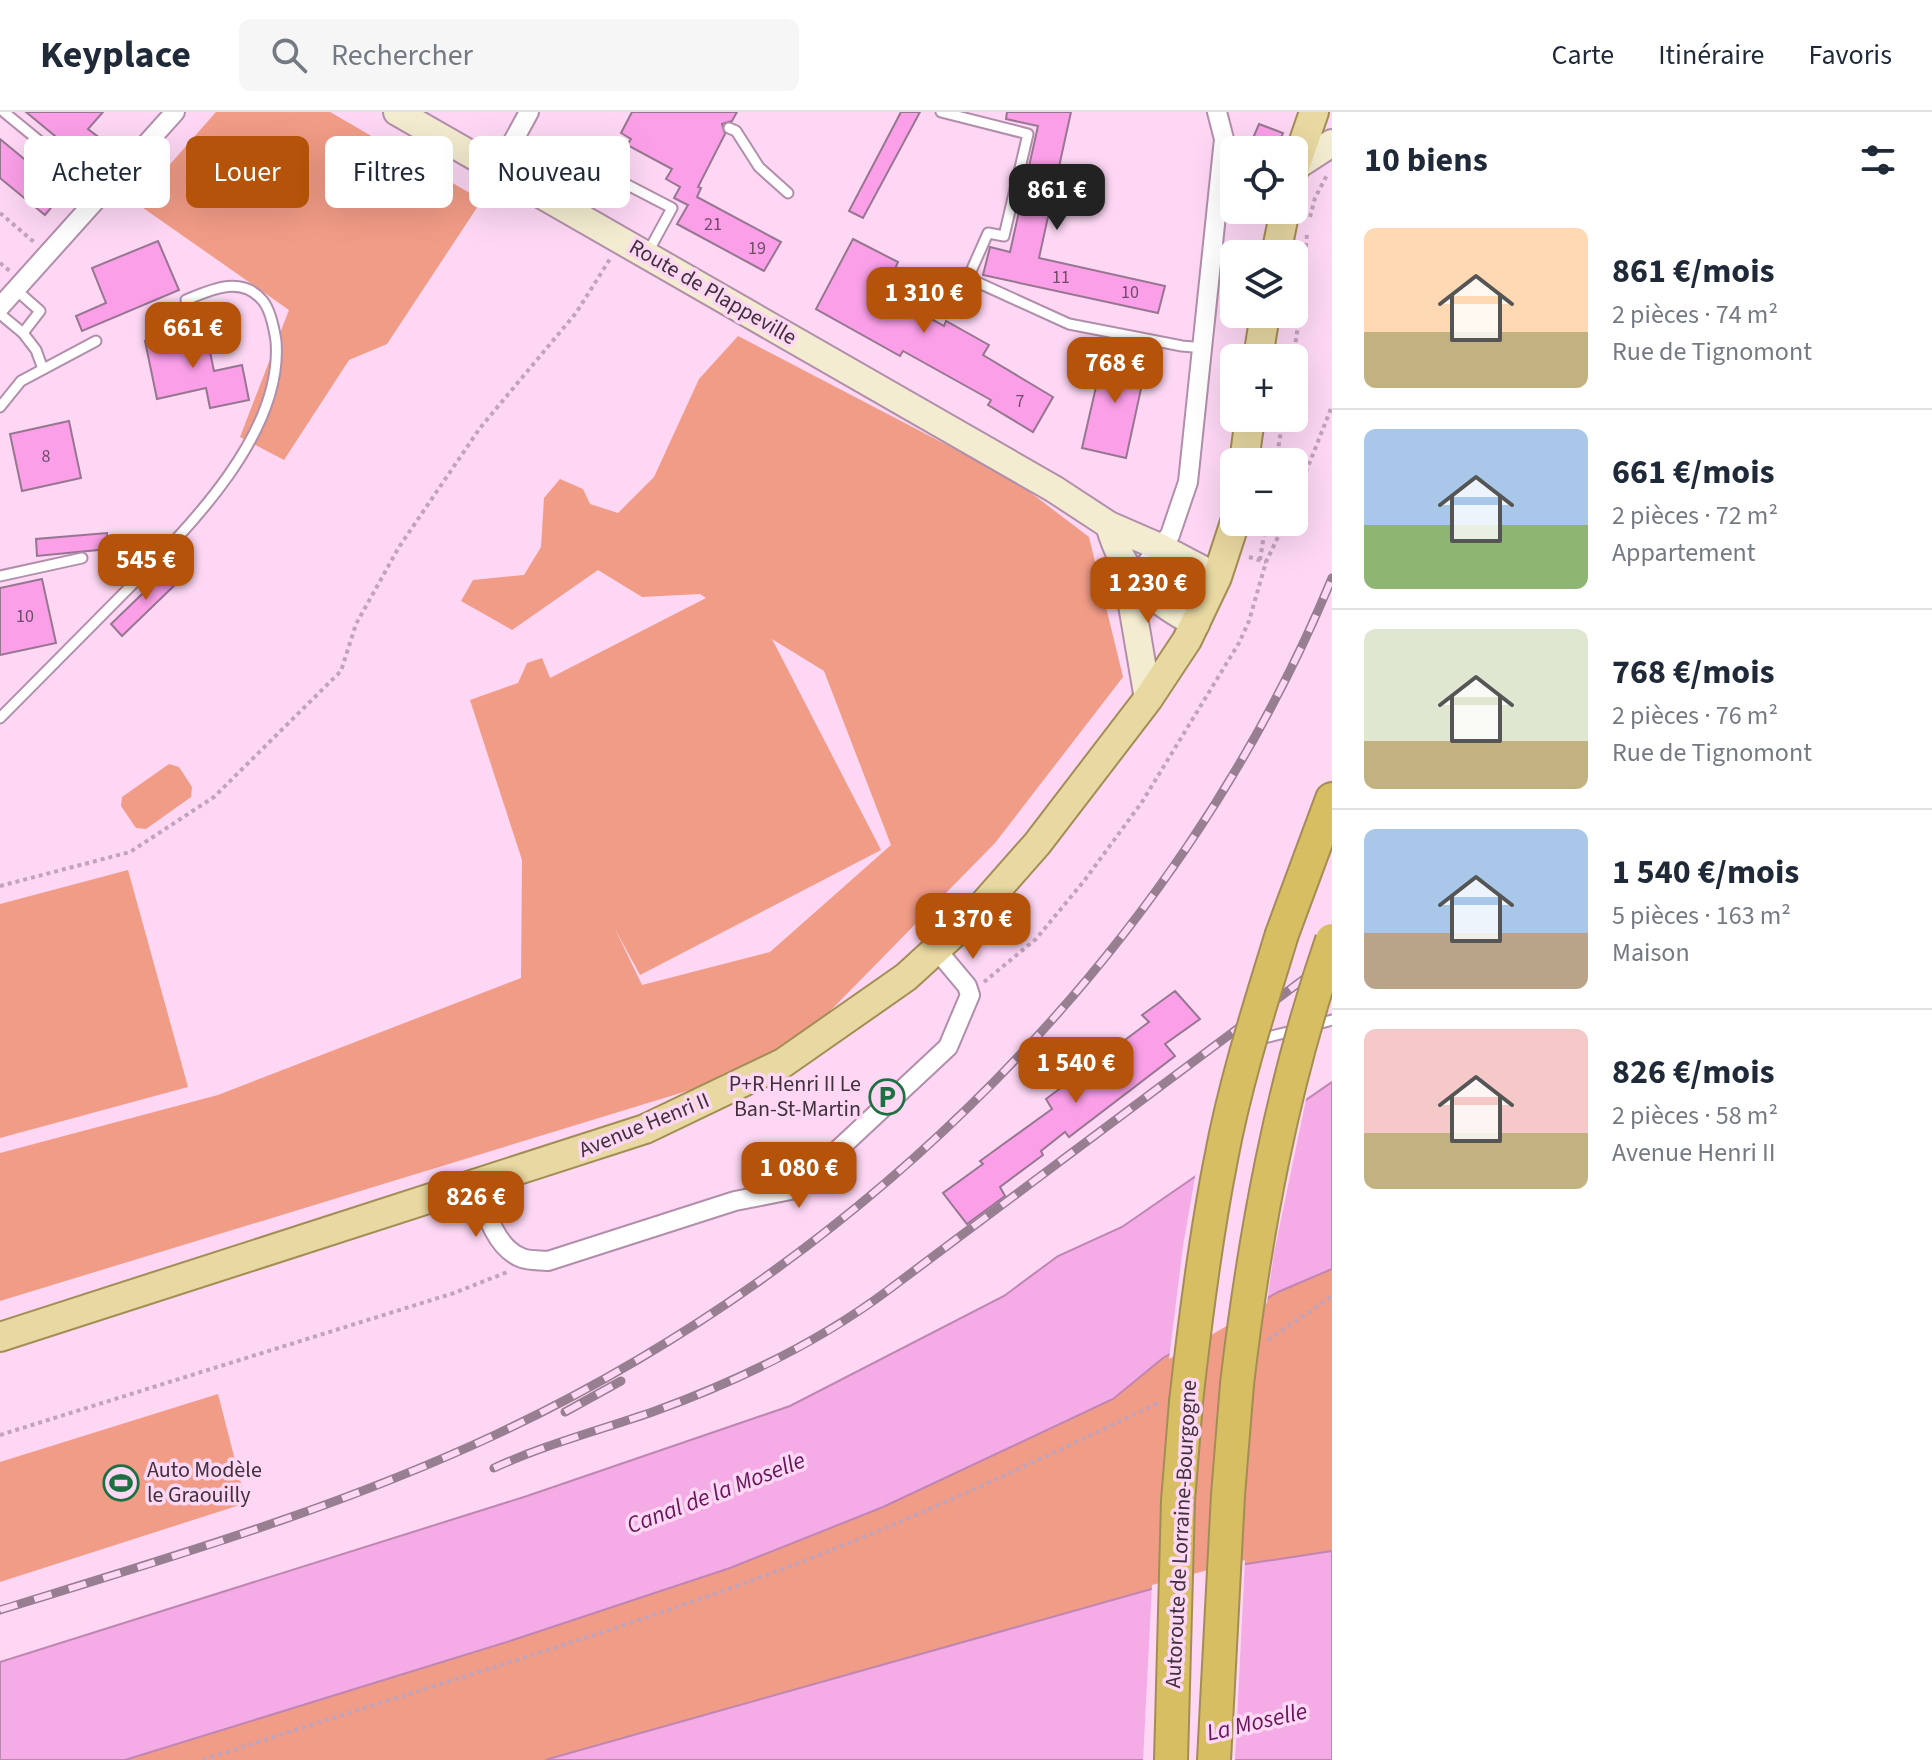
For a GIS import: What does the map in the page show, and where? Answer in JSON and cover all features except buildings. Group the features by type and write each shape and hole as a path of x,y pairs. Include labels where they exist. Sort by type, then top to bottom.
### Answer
{"highway":[{"name":"Autoroute de Lorraine-Bourgogne","path":"1171,1760 1178,1501 1200,1277 1221,1157 1248,1042 1282,934 1332,799"},
{"name":"Autoroute de Lorraine-Bourgogne","path":"1214,1760 1228,1495 1251,1269 1271,1155 1300,1037 1332,940"}],"main road":[{"path":"1306,136 1314,112"},
{"name":"Avenue Henri II","path":"0,1337 645,1129 783,1063 906,977 976,913 1037,844 1148,699 1196,624 1217,577 1230,536"}],"street":[{"path":"154,136 175,112"},
{"name":"Route de Plappeville","path":"397,112 469,153"},
{"path":"516,136 529,112"},
{"path":"1148,699 1132,605 1133,579 1162,548 1175,525 1188,482 1224,139 1217,112"},
{"path":"1308,159 1332,143"},
{"path":"0,307 91,208"},
{"name":"Route de Plappeville","path":"565,208 1041,481 1109,525 1217,577"},
{"path":"1109,525 1116,549 1133,579 1160,602 1196,624"},
{"path":"477,1184 503,1246 522,1258 548,1261 735,1201 796,1189 948,1047 970,995 967,986 936,949"}],"lane":[{"path":"4,112 33,136"},
{"path":"941,112 1028,134 1004,236 988,233 968,278 1069,324 1204,348"},
{"path":"729,128 736,131 759,167 788,193"},
{"path":"577,215 584,204 618,180 672,208 647,254"},
{"path":"0,718 193,522 259,423 278,365 275,330 266,304 252,290 232,285 186,300"},
{"path":"15,289 40,311 23,333"},
{"path":"0,314 23,333 36,350 43,369"},
{"path":"0,407 21,381 96,341"},
{"path":"0,576 82,558"},
{"path":"1234,1046 1332,1020"}],"path":[{"path":"1295,344 1302,301 1307,225 1315,198 1332,169"},
{"path":"0,213 48,255"},
{"path":"0,886 130,852 214,797 341,671 356,624 399,547 472,439 576,313 621,239"},
{"path":"1308,467 1332,406"},
{"path":"970,995 1036,939 1142,802 1239,643 1249,621 1263,561 1265,536"},
{"path":"1263,561 1277,536"},
{"path":"0,1435 454,1293 503,1275 522,1258"},
{"path":"1259,1345 1332,1296"},
{"path":"203,1760 516,1661 760,1578 893,1526 1172,1396"}],"shaded area":[{"path":"216,112 330,112 371,136 325,136 325,208 453,208 453,183 469,192 469,208 477,208 387,344 349,360 284,460 240,437 289,310 143,208 170,208 170,164 186,146 186,208 309,208 309,136 195,136"},
{"path":"738,336 1014,480 1089,537 1123,677 995,843 779,1063 0,1301 0,1153 218,1095 521,978 522,860 470,700 518,683 527,663 542,658 550,678 706,598 700,594 642,597 598,570 512,630 461,601 473,580 524,575 541,547 544,498 560,479 583,489 590,504 618,513 654,477 699,379","holes":["772,639 824,671 891,845 770,952 642,985 615,929 640,975 881,850"]},
{"path":"169,764 179,767 192,787 191,797 146,829 136,828 121,806 122,797"},
{"path":"128,870 188,1087 0,1138 0,904"},
{"path":"1332,1269 1332,1551 1233,1566 545,1760 125,1760 513,1640 730,1568 883,1507 1113,1399 1163,1358 1278,1292"},
{"name":"Auto Modèle le Graouilly","path":"218,1394 246,1503 0,1582 0,1462"}],"water":[{"name":"Canal de la Moselle","path":"1332,1082 1332,1269 1278,1292 1163,1358 1113,1399 883,1507 730,1568 513,1640 125,1760 0,1760 0,1662 527,1496 790,1406 1004,1296 1058,1256 1122,1227"},
{"name":"La Moselle","path":"1332,1551 1332,1760 545,1760 1233,1566"}],"pier":[{"path":"1307,1095 1274,1253 1267,1303 1169,1359 1196,1171"},
{"path":"1245,1560 1235,1760 1143,1760 1152,1585"}],"railway":[{"path":"0,1610 252,1531 437,1461 497,1434 631,1363 760,1281 881,1187 994,1082 1096,968 1188,845 1267,715 1332,578"},
{"path":"494,1468 716,1387 776,1360 832,1328 887,1291 1332,958"},
{"path":"565,1412 621,1381"}],"place":[{"name":"P+R Henri II Le Ban-St-Martin","path":"887,1097"},
{"name":"Auto Modèle le Graouilly","path":"121,1483"}]}
